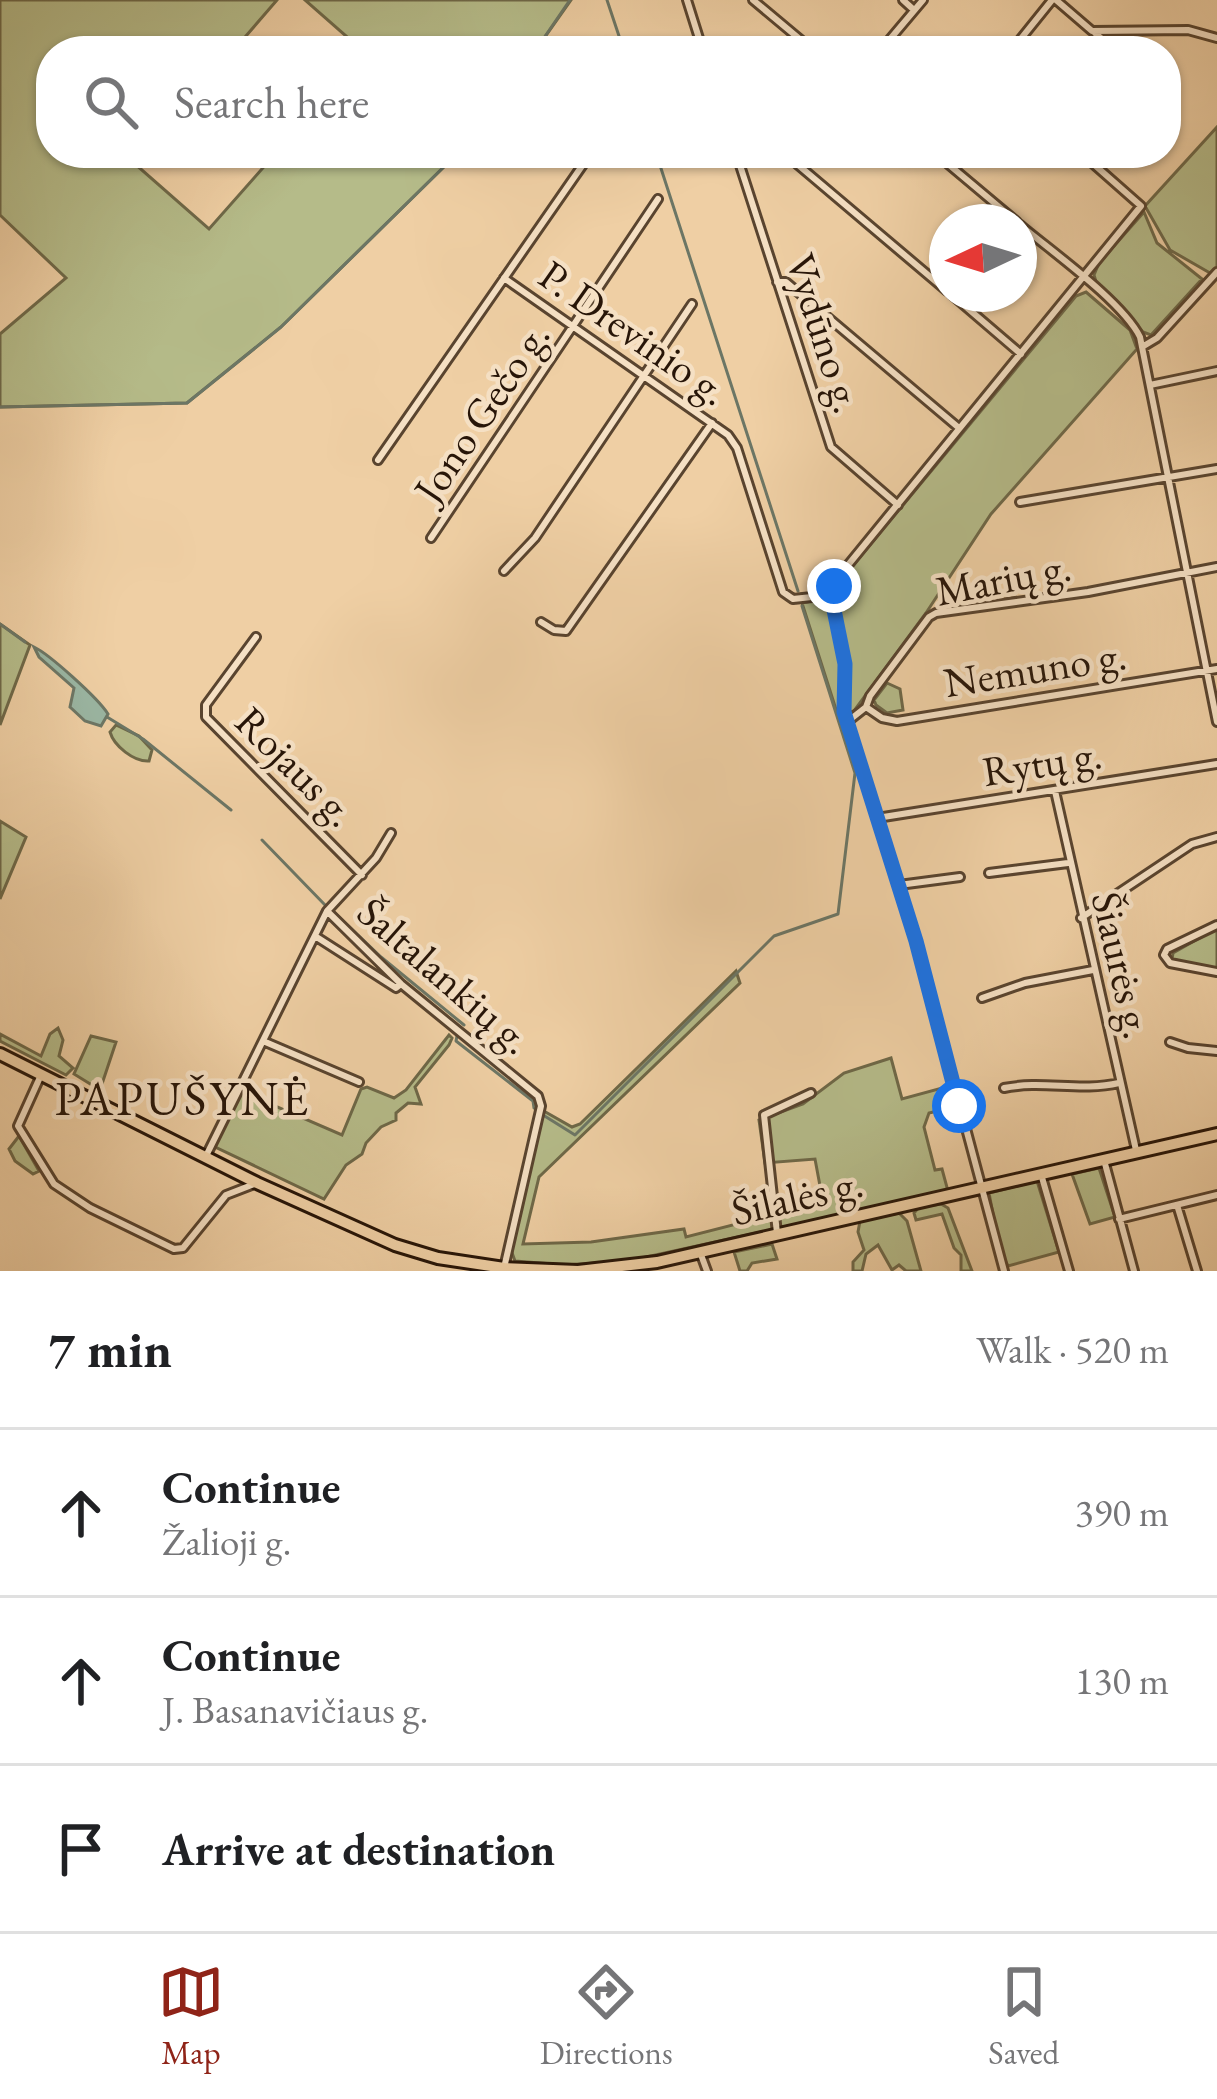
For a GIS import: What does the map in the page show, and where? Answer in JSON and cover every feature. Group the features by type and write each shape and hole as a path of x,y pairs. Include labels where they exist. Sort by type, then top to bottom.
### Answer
{"main road":[{"name":"Šilalės g.","path":"0,1054 257,1183 395,1245 503,1269 605,1269 700,1252 1217,1134"}],"street":[{"path":"687,0 699,36"},
{"path":"753,0 796,36"},
{"path":"903,0 914,10"},
{"path":"892,36 923,0"},
{"path":"1024,36 1054,0 1098,36"},
{"path":"1092,31 1188,30 1217,38"},
{"path":"378,460 581,168"},
{"name":"Vydūno g.","path":"741,168 831,447 898,505"},
{"path":"802,168 929,275"},
{"path":"953,168 995,204"},
{"path":"1004,1271 899,885 847,722 845,664 831,595 844,569 1141,206 1099,168"},
{"name":"Jono Gečo g.","path":"431,538 658,199"},
{"path":"1037,239 1134,326 1142,346 1217,722"},
{"path":"1142,346 1157,338 1217,272"},
{"name":"P. Drevinio g.","path":"504,278 712,423 736,448 782,592 793,598 831,595"},
{"path":"777,283 786,282 960,429"},
{"path":"503,571 535,538 692,304"},
{"path":"973,312 1022,354"},
{"path":"1150,385 1217,371"},
{"path":"541,622 566,631 712,423"},
{"path":"1019,502 1217,469"},
{"name":"Marių g.","path":"847,722 866,707 929,616 1217,567"},
{"name":"Rojaus g.","path":"256,638 206,705 206,717 362,875"},
{"name":"Nemuno g.","path":"866,707 897,722 1217,669"},
{"name":"Rytų g.","path":"877,818 1217,764"},
{"name":"Šiaurės g.","path":"1054,791 1136,1153"},
{"name":"Šaltalankių g.","path":"391,833 362,875 327,911 401,984 541,1101 503,1269"},
{"path":"1081,918 1192,844 1217,836"},
{"path":"989,873 1068,862"},
{"path":"899,885 960,877"},
{"path":"205,1157 327,911"},
{"path":"1217,925 1167,949 1164,956 1170,963 1217,972"},
{"path":"315,936 396,988 401,984"},
{"path":"982,998 1024,983 1093,970"},
{"path":"263,1040 359,1082"},
{"path":"1171,1042 1217,1051"},
{"path":"41,1075 18,1126 46,1177 90,1208 174,1249 183,1248 226,1195 257,1183"},
{"path":"1004,1088 1036,1083 1096,1088 1119,1083"},
{"path":"778,1234 764,1115 811,1093"},
{"path":"1104,1160 1134,1271"},
{"path":"1041,1174 1069,1271"},
{"path":"1119,1219 1217,1195"},
{"path":"1177,1205 1197,1271"},
{"path":"700,1252 707,1271"}],"green space":[{"path":"0,0 277,0 246,36 36,36 36,168 140,168 209,229 263,168 443,168 281,327 187,403 0,407 0,334 66,278 0,215"},
{"path":"305,0 571,0 546,36 346,36"},
{"path":"1217,127 1217,268 1210,273 1170,250 1145,206"},
{"path":"1144,212 1157,243 1202,279 1151,335 1097,285 1094,275"},
{"path":"1086,292 1130,330 1137,349 991,514 926,613 849,712 848,666 836,598 841,580 1076,296"},
{"path":"822,599 830,606 838,650 840,722 802,603"},
{"path":"0,624 30,645 0,725"},
{"path":"887,683 900,689 903,710 887,713 876,705 874,700"},
{"path":"116,725 139,736 152,750 149,761 120,748 110,732"},
{"path":"0,821 26,837 0,899"},
{"path":"1217,928 1217,970 1172,959 1173,953"},
{"path":"736,971 740,983 539,1177 523,1244 591,1242 684,1229 686,1237 823,1202 815,1159 765,1163 759,1120 803,1104 844,1073 891,1058 902,1099 953,1085 959,1106 929,1113 924,1127 935,1170 942,1169 948,1191 628,1261 565,1265 515,1261 511,1250 542,1110 572,1127 580,1124"},
{"path":"58,1028 63,1040 59,1056 73,1068 66,1075 0,1041 0,1034 41,1056 50,1034"},
{"path":"449,1035 449,1045 415,1087 421,1104 408,1103 396,1113 396,1120 381,1127 362,1154 346,1165 324,1199 211,1145 238,1090 342,1135 361,1089 394,1098 406,1090"},
{"path":"91,1036 116,1042 100,1090 74,1074"},
{"path":"19,1136 39,1171 33,1174 15,1161 9,1149"},
{"path":"1099,1168 1115,1217 1090,1224 1072,1174"},
{"path":"1037,1181 1059,1252 1008,1266 1000,1251 989,1193"},
{"path":"941,1204 948,1208 972,1271 961,1271 961,1255 942,1214 916,1220 919,1207"},
{"path":"899,1213 907,1221 921,1271 906,1271 899,1265 892,1270 878,1245 866,1254 862,1271 853,1271 853,1262 864,1250 860,1221"},
{"path":"772,1244 777,1259 752,1263 747,1271 740,1271 734,1252"}],"shaded area":[{"path":"34,647 103,707 108,714 101,726 85,721 70,707 74,688"}],"waterway":[{"path":"545,36 570,0"},
{"path":"607,0 619,36"},
{"path":"0,407 187,403 281,327 443,168"},
{"path":"661,168 798,591"},
{"path":"543,1115 575,1135 774,936 838,914 855,773 802,606"},
{"path":"0,624 25,642"},
{"path":"107,717 143,739 231,810"},
{"path":"262,840 326,906"},
{"path":"335,913 464,1025"},
{"path":"457,1036 456,1041 533,1101 534,1108"}],"district":[{"name":"PAPUŠYNĖ","path":"183,1098"}],"route":[{"path":"834,586 831,595 845,664 844,712 916,941 959,1106"}]}
